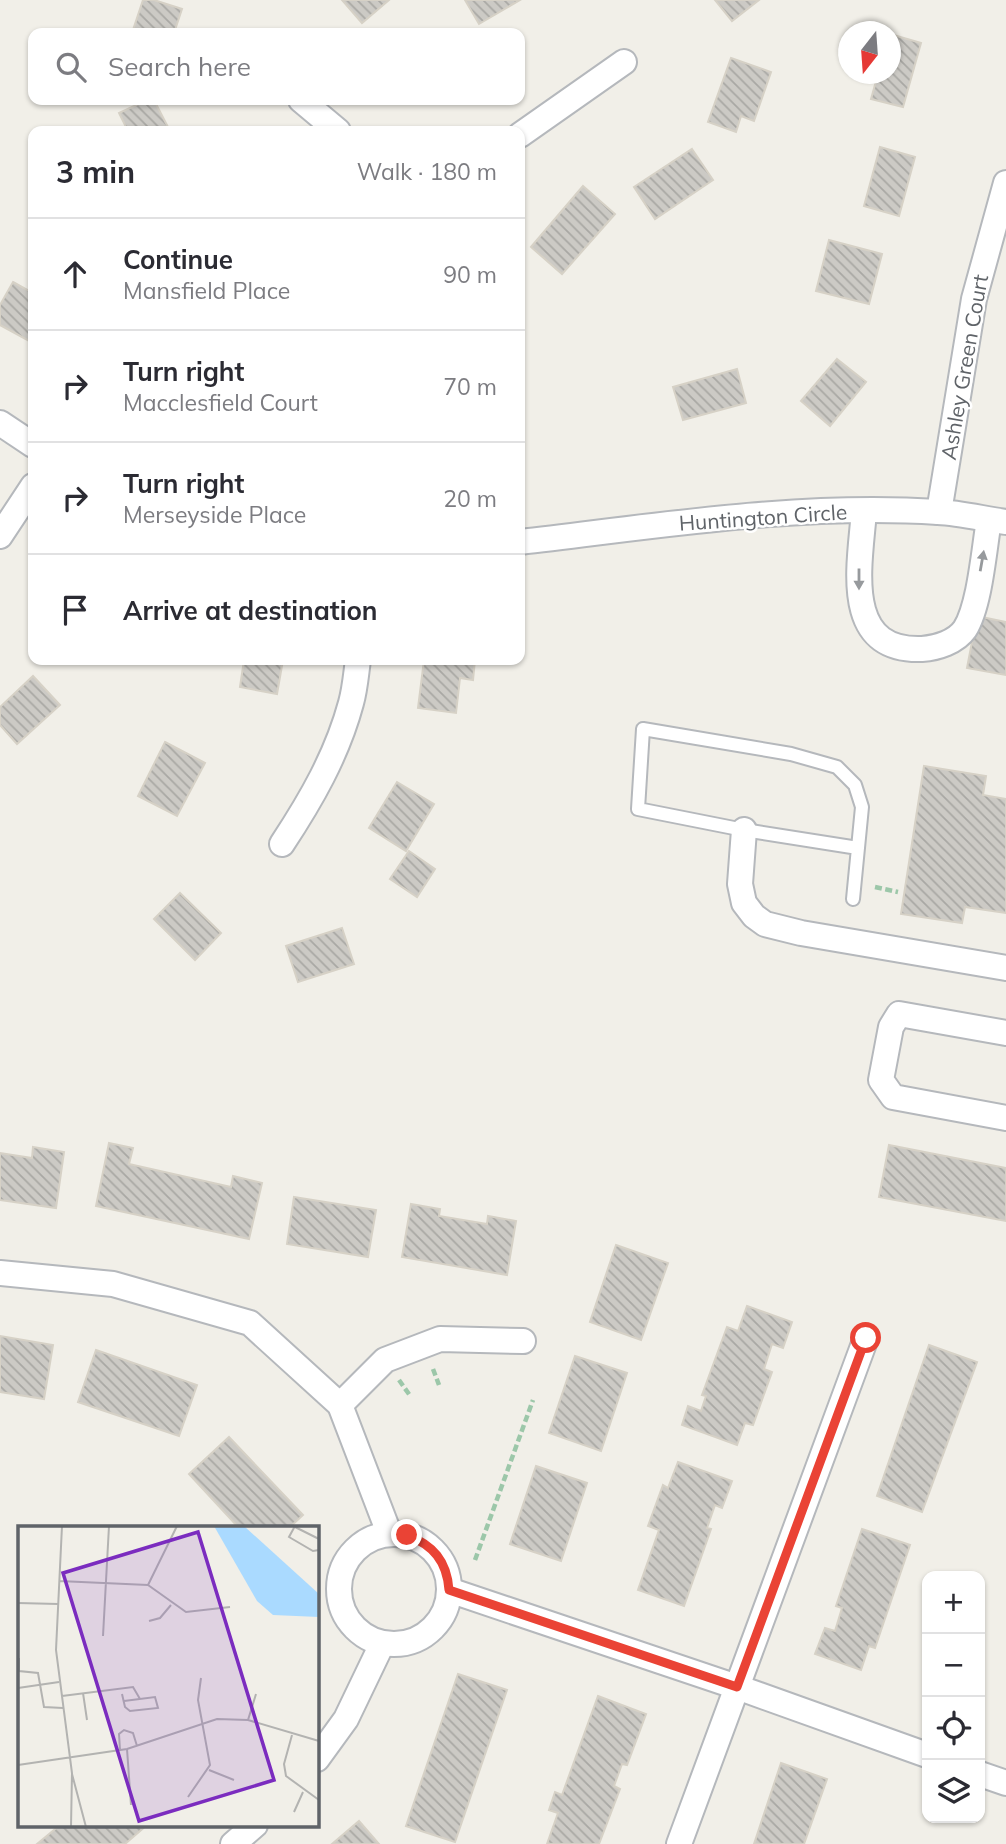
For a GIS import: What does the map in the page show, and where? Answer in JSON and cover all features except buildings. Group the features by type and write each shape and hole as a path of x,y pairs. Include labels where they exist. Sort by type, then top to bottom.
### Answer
{"street":[{"path":"525,131 624,62"},
{"path":"307,105 332,126"},
{"name":"Ashley Green Court","path":"939,512 974,299 1006,183"},
{"path":"0,423 28,442"},
{"path":"0,536 28,494"},
{"path":"864,511 858,587 866,619 870,629 885,641 918,649 935,648 953,640 963,631 975,601 998,521"},
{"name":"Huntington Circle","path":"525,541 705,518 790,512 939,512 998,521"},
{"path":"282,844 314,795 337,746 352,701 357,665"},
{"path":"744,830 740,884 744,903 754,916 765,924 814,936 1006,968"},
{"path":"1006,1033 899,1014 891,1027 881,1080 892,1097 1006,1118"},
{"path":"0,1273 113,1284 250,1323 340,1405 389,1533"},
{"path":"679,1844 866,1338"},
{"path":"340,1405 385,1360 440,1339 523,1342"},
{"path":"389,1533 407,1535 429,1546 444,1564 449,1590 446,1608 440,1621 426,1634 413,1641 398,1644 383,1644 368,1638 355,1628 346,1618 338,1594 339,1578 349,1556 368,1540 389,1533"},
{"path":"449,1590 737,1687 922,1753"},
{"path":"318,1758 346,1719 383,1644"},
{"path":"985,1776 1006,1783"},
{"path":"233,1844 254,1826"}],"lane":[{"path":"853,899 858,848 862,807 855,785 837,767 791,754 643,729 638,809 744,830 858,848"}],"path":[{"path":"475,1560 533,1399"}],"route":[{"path":"407,1535 429,1546 437,1554 444,1564 449,1590 737,1687 866,1338"}]}
